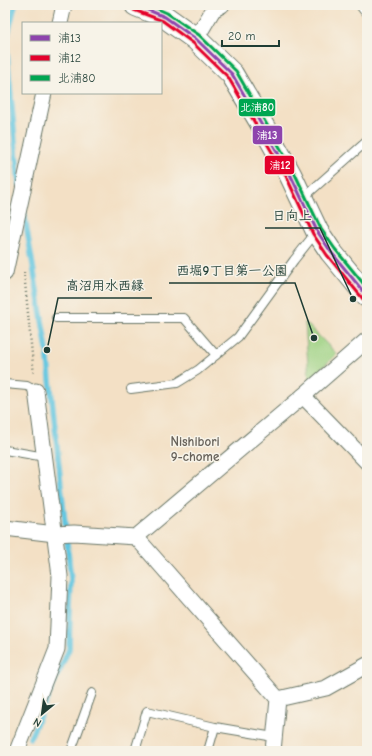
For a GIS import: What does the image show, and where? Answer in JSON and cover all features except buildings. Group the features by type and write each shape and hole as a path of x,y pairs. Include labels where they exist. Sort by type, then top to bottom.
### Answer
{"main road":[{"path":"136,5 165,17 196,39 232,74 270,138 302,198 317,230 331,252 367,296"}],"street":[{"path":"60,22 64,5"},
{"path":"364,5 367,8"},
{"path":"196,39 215,7"},
{"path":"5,273 44,94"},
{"path":"5,528 55,534 74,533 136,537 304,396 367,340"},
{"path":"17,751 57,649 60,576 36,391"},
{"path":"304,396 367,462"},
{"path":"136,537 278,699 274,744"},
{"path":"278,699 326,688 367,665"}],"lane":[{"path":"302,198 367,141"},
{"path":"131,389 177,383 198,370 238,337 317,230"},
{"path":"56,318 184,318 216,355"},
{"path":"5,384 27,386 36,391"},
{"path":"5,450 45,458"},
{"path":"71,751 92,692"},
{"path":"135,751 147,711 216,727 274,744"},
{"path":"208,751 216,727"}],"path":[{"path":"23,268 36,391"}],"green space":[{"path":"305,322 337,354 309,380"}],"waterway":[{"path":"15,5 6,42 19,184"},
{"path":"24,212 47,350 71,580 69,649 30,738"}],"transit line":[{"name":"浦13","path":"136,5 165,17 196,39 232,74 290,174 317,231 331,252 367,296"},
{"name":"北浦80","path":"149,5 167,13 199,35 236,71 294,172 321,229 335,249 367,288"},
{"name":"浦12","path":"134,10 163,21 193,43 228,77 286,176 313,234 327,255 363,299"}],"place":[{"name":"日向上","path":"353,299"},
{"name":"西堀9丁目第一公園","path":"314,338"},
{"name":"高沼用水西縁","path":"47,350"}],"district":[{"name":"Nishibori 9-chome","path":"195,448"}]}
